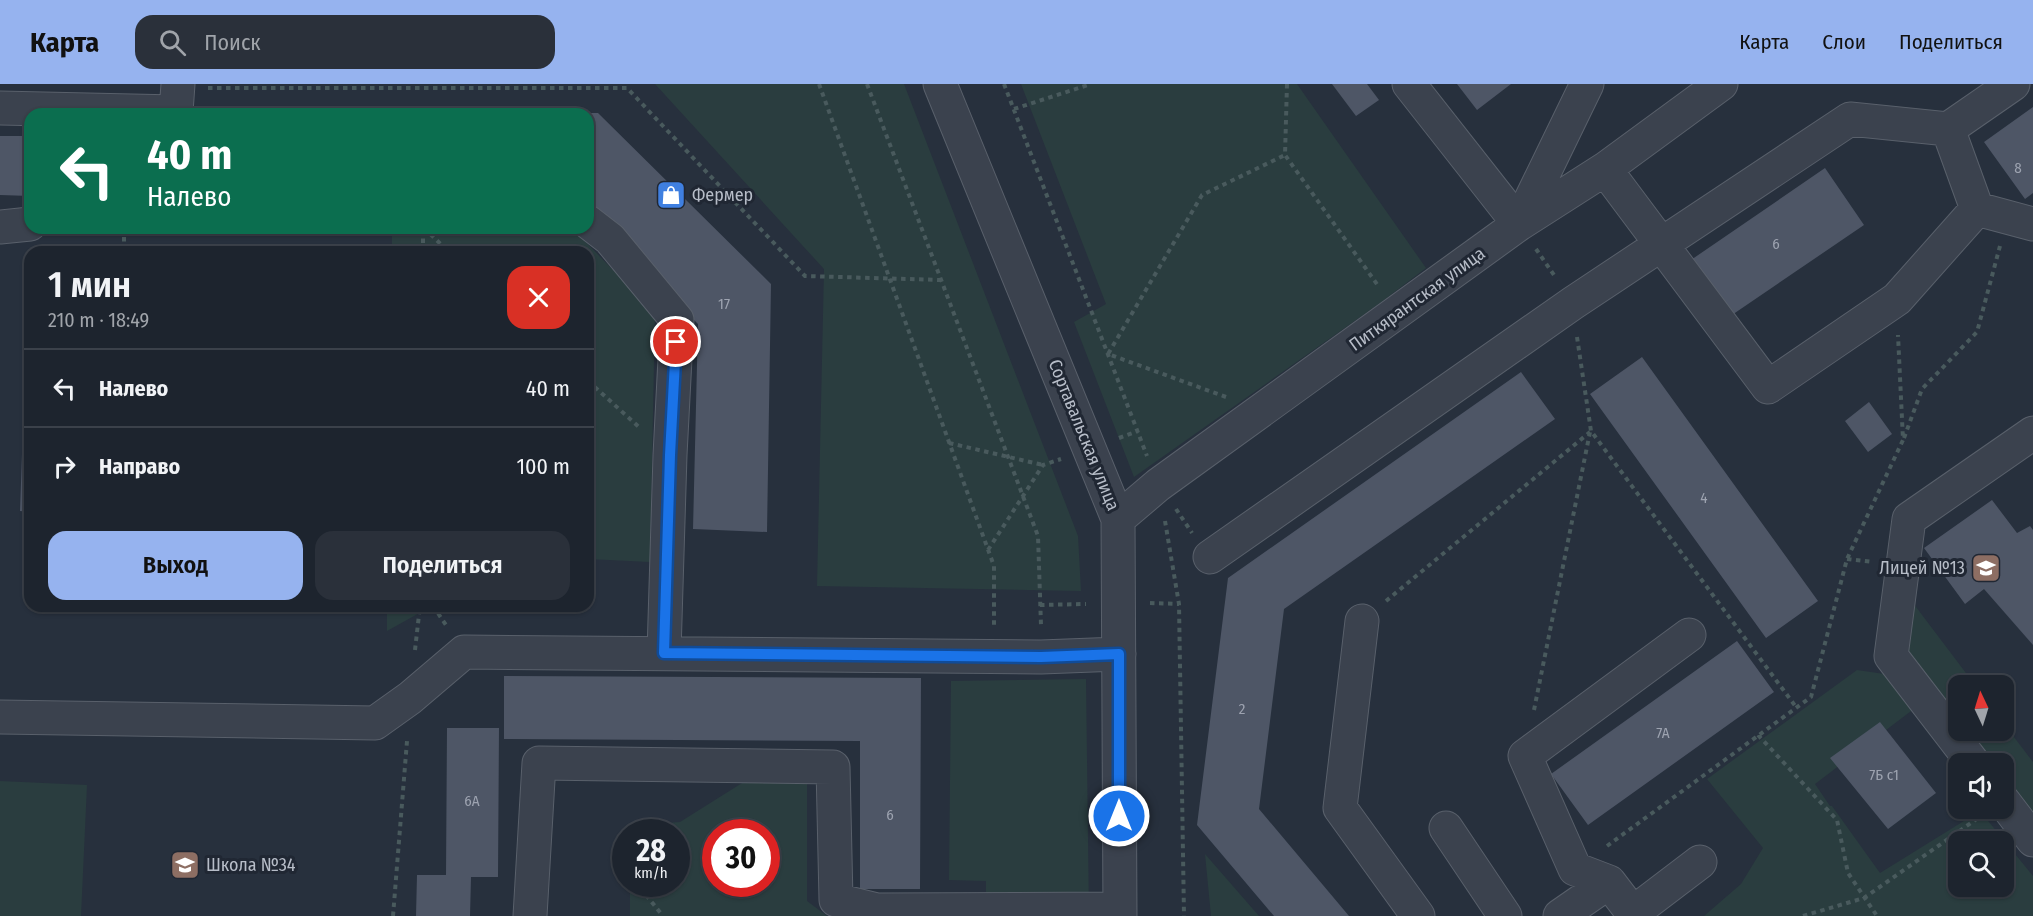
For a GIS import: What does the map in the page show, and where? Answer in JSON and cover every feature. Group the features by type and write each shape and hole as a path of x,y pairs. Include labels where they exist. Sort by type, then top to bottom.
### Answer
{"street":[{"name":"Сортавальская улица","path":"940,84 1118,519 1120,913"},
{"path":"1409,84 1519,224 1587,84"},
{"name":"Питкярантская улица","path":"1118,519 1158,485 1519,224 1605,169 1721,84"},
{"path":"1210,557 1573,303 1850,119 1948,129 2013,84"},
{"path":"0,108 177,99"},
{"path":"1948,129 1977,209"},
{"path":"1605,169 1768,387 1897,299 1977,209"},
{"path":"1977,209 2033,224"},
{"path":"0,227 24,225"},
{"path":"594,227 610,239 677,320 664,653"},
{"path":"1966,753 1891,656 1909,519 2033,433"},
{"path":"1362,621 1340,808 1418,916"},
{"path":"1689,635 1525,756 1575,869 1609,882 1634,914 1700,862"},
{"path":"0,717 375,723 410,698 464,652 1041,657 1119,654"},
{"path":"530,916 538,764 833,767 836,900 875,913 1120,913"},
{"path":"2005,819 2033,840"},
{"path":"1446,828 1505,916"},
{"path":"1560,916 1609,882"}],"path":[{"path":"819,84 994,566 994,656"},
{"path":"867,84 1038,536 1041,657"},
{"path":"1004,84 1158,485 1179,604 1184,916"},
{"path":"1014,109 1091,84"},
{"path":"1287,84 1285,155 1398,313"},
{"path":"177,99 627,88 805,276 941,280"},
{"path":"1108,354 1202,195 1285,155"},
{"path":"1519,224 1573,303 1591,431 1525,756"},
{"path":"430,234 442,246"},
{"path":"1575,869 1811,697 1847,559 1903,440 1922,389 1977,332 2000,245"},
{"path":"1897,299 1903,440"},
{"path":"1108,354 1263,410"},
{"path":"594,386 670,455"},
{"path":"949,443 1043,465 1138,431"},
{"path":"1362,621 1591,431"},
{"path":"1591,431 1796,708"},
{"path":"988,550 1043,465"},
{"path":"1158,485 1210,557"},
{"path":"393,916 410,698 419,612"},
{"path":"1758,735 1837,820 1848,873 1876,916"},
{"path":"1803,916 1864,898 1978,819"},
{"path":"648,897 663,916"}],"shaded area":[{"path":"655,84 904,84 1078,536 1081,591 817,586 824,269"},
{"path":"1021,84 1297,84 1426,268 1134,477 1074,322 1106,304"},
{"path":"392,234 578,234 590,246 392,246"},
{"path":"594,251 655,313 650,562 594,559"},
{"path":"1913,603 1967,675 1948,675 1948,718 1901,656"},
{"path":"387,612 421,612 387,631"},
{"path":"1857,670 1891,675 1919,705 1815,784 1880,873 1967,819 1987,819 1996,831 1948,831 1948,897 2014,897 2014,853 2033,876 2033,916 1704,916 1741,884 1763,848 1707,779"},
{"path":"1086,679 1089,916 986,916 986,881 949,880 951,681"},
{"path":"2014,737 2033,762 2033,831 2014,805 2014,753 1974,753 1965,741 2014,741"},
{"path":"758,773 807,775 807,901 827,916 630,916 630,897 690,897 690,819 685,819"},
{"path":"0,781 87,785 81,916 0,916"},
{"path":"1205,854 1259,916 1211,916"}],"building":[{"path":"1332,84 1367,84 1379,100 1356,116"},
{"path":"1457,84 1511,84 1477,110"},
{"path":"2033,107 2033,193 2025,199 1984,142"},
{"path":"594,113 598,113 771,284 767,532 693,529 698,324 594,219"},
{"path":"0,136 24,136 24,196 0,195"},
{"path":"1825,168 1864,225 1726,319 1688,262"},
{"path":"1642,357 1818,601 1766,638 1590,394"},
{"path":"1521,372 1555,419 1284,609 1259,809 1349,916 1274,916 1197,825 1228,578"},
{"path":"24,397 24,511 20,511"},
{"path":"1869,402 1892,434 1868,452 1845,421"},
{"name":"Лицей №13","path":"1992,500 2017,533 2030,526 2033,530 2033,645 1984,589 1965,604 1924,548"},
{"path":"1737,641 1774,692 1588,825 1551,774"},
{"path":"504,676 921,678 920,889 860,889 860,741 504,739"},
{"path":"1880,722 1936,793 1888,829 1830,758"},
{"path":"447,728 499,728 498,877 471,877 470,916 416,916 417,875 446,875"}],"place":[{"name":"Фермер","path":"671,195"},
{"name":"Лицей №13","path":"1986,568"},
{"name":"Школа №34","path":"185,865"}],"route":[{"path":"676,342 664,653 1041,657 1119,654 1119,816"}]}
